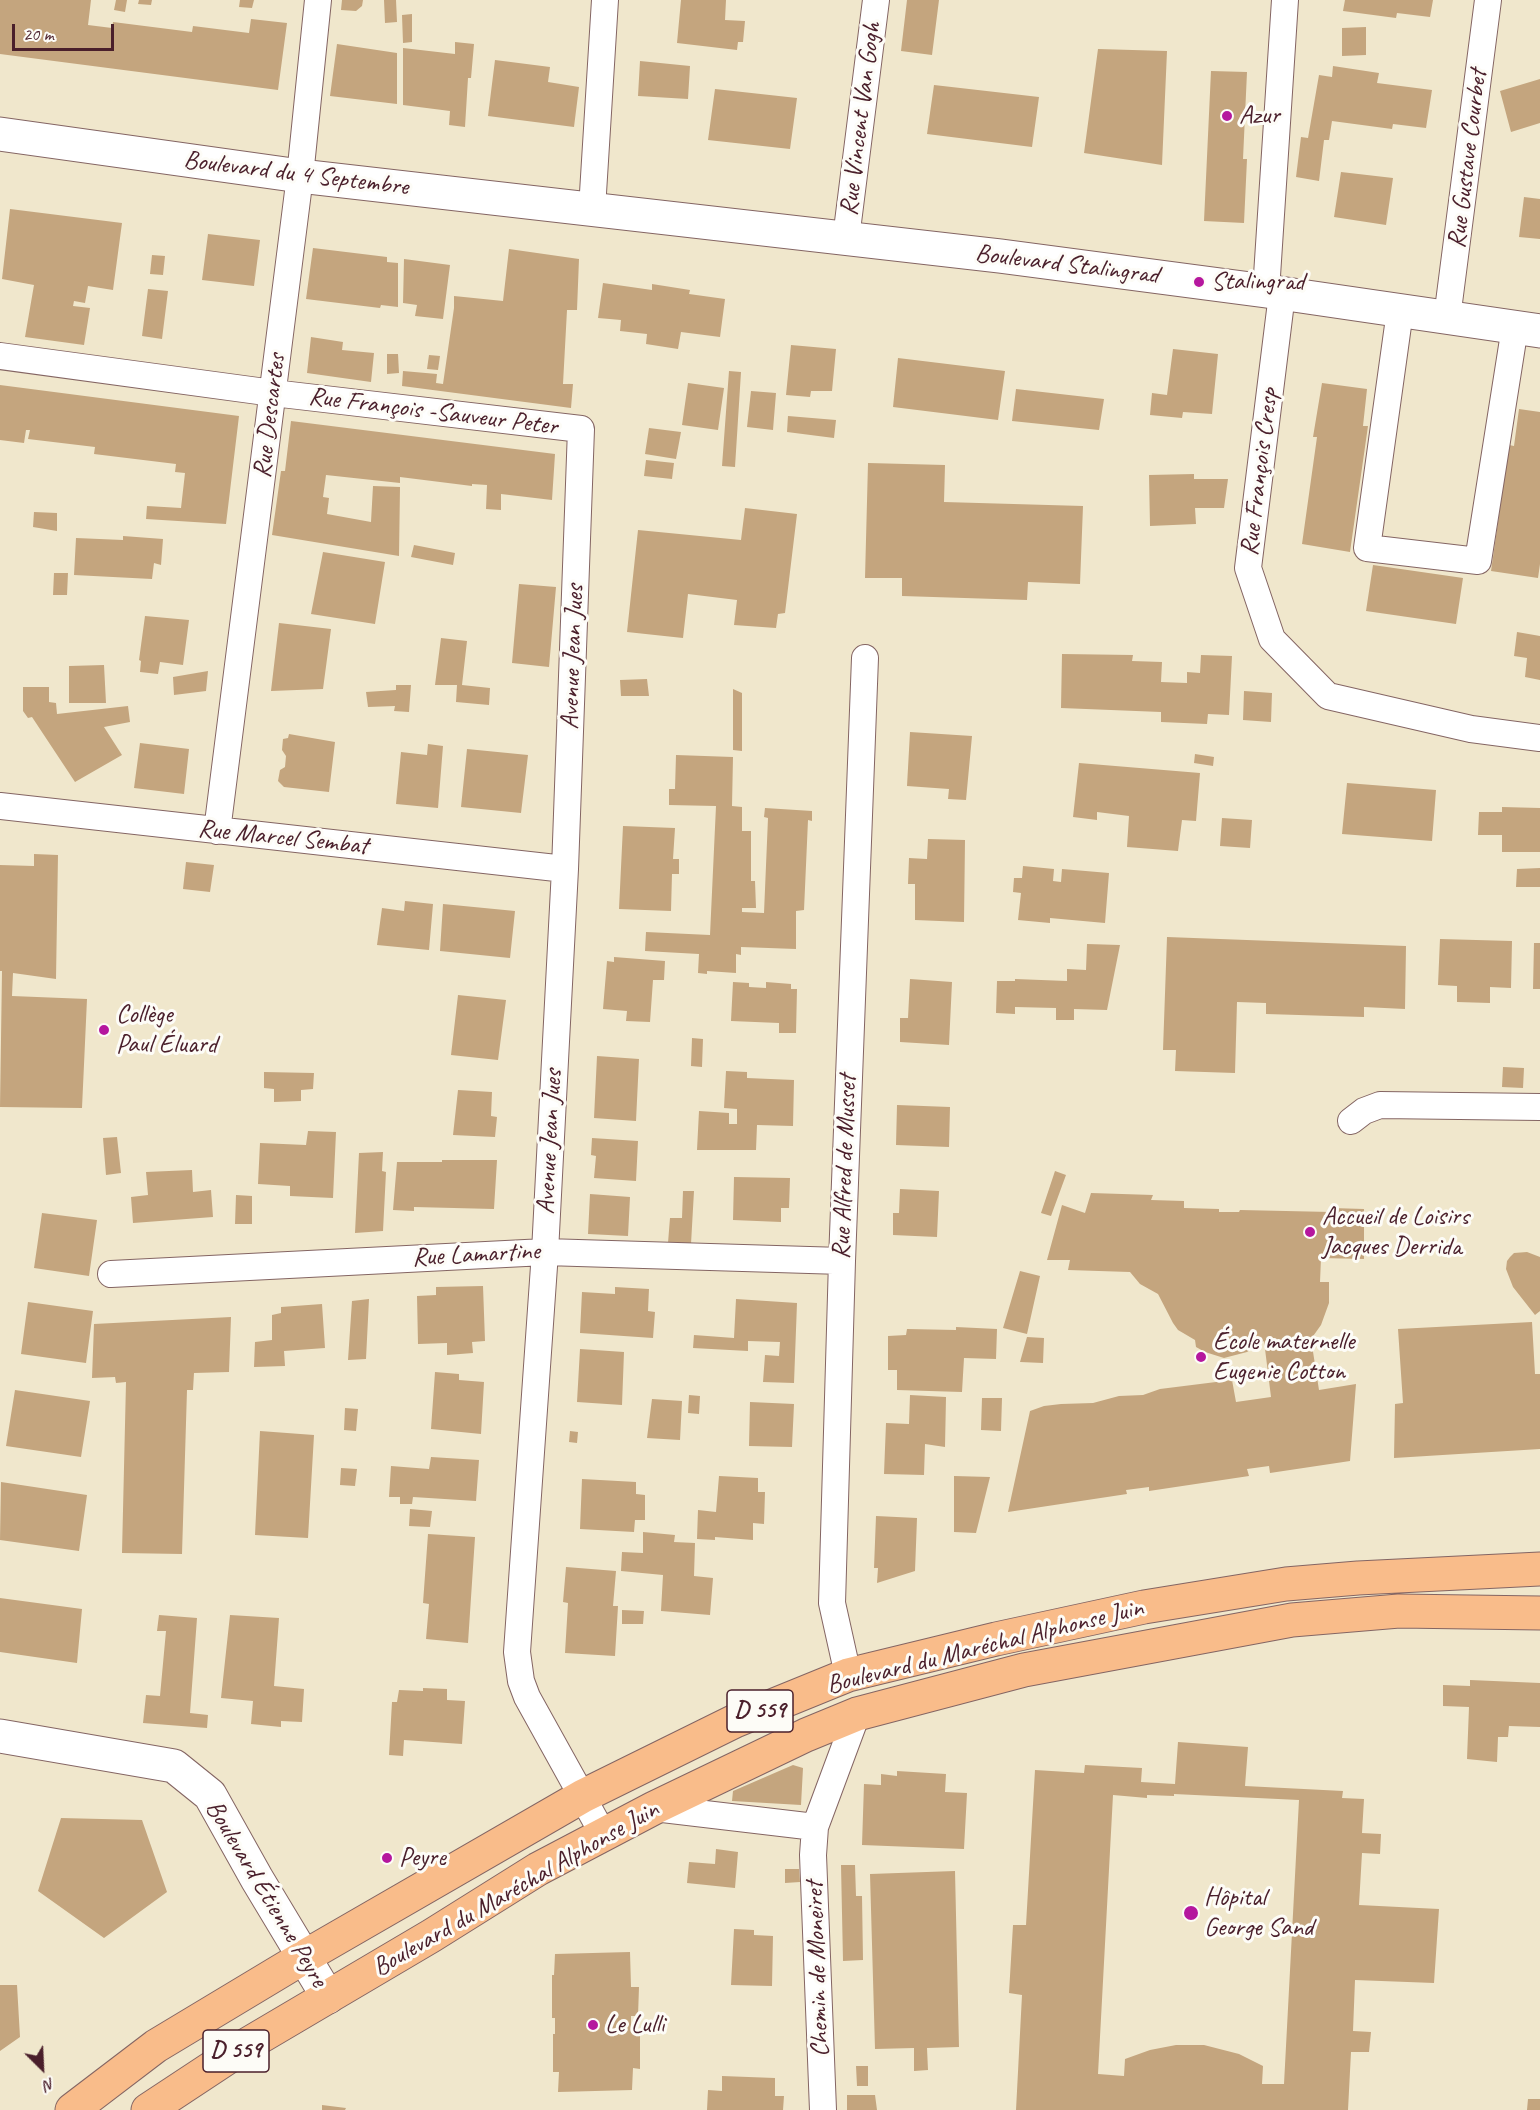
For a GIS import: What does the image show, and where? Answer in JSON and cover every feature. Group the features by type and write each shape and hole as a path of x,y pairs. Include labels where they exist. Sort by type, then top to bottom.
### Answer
{"main road":[{"name":"Boulevard du Maréchal Alphonse Juin","path":"72,2110 156,2046 304,1957 583,1796 735,1721 848,1676 996,1639 1144,1607 1286,1584 1540,1569"},
{"name":"Boulevard du Maréchal Alphonse Juin","path":"148,2110 248,2044 431,1936 538,1869 654,1808 806,1735 857,1714 1023,1670 1292,1620 1399,1611 1540,1613"}],"street":[{"name":"Rue Descartes","path":"217,831 300,176 318,0"},
{"path":"592,209 605,0"},
{"name":"Rue Vincent Van Gogh","path":"846,238 876,0"},
{"name":"Rue François Cresp","path":"1286,0 1284,4 1274,292 1248,568 1272,639 1328,696 1471,729 1540,738"},
{"name":"Rue Gustave Courbet","path":"1447,318 1488,0"},
{"name":"Boulevard du 4 Septembre","path":"0,134 300,176 592,209"},
{"name":"Boulevard Stalingrad","path":"592,209 846,238 1274,292 1528,329"},
{"path":"1400,311 1367,548 1478,561 1528,329"},
{"name":"Rue François -Sauveur Peter","path":"0,356 273,393 581,429"},
{"name":"Avenue Jean Jues","path":"581,429 565,869 545,1252 517,1652 526,1697 603,1834"},
{"name":"Rue Alfred de Musset","path":"848,1676 832,1603 842,1261 865,658"},
{"name":"Rue Marcel Sembat","path":"0,806 565,869"},
{"path":"1351,1120 1364,1111 1380,1105 1540,1107"},
{"name":"Rue Lamartine","path":"111,1274 545,1252 842,1261"},
{"name":"Chemin de Moneiret","path":"823,2110 813,1855 815,1827 857,1714"},
{"name":"Boulevard Étienne Peyre","path":"0,1736 174,1766 210,1795 328,1997"},
{"path":"654,1808 815,1827"}],"building":[{"path":"0,0 91,0 88,25 112,28 113,22 192,32 193,26 249,33 251,19 287,23 278,90 0,54"},
{"path":"116,0 127,0 125,12 114,10"},
{"path":"139,0 152,0 151,5 138,4"},
{"path":"240,0 254,0 252,8 239,7"},
{"path":"342,0 363,0 362,6 356,11 341,10"},
{"path":"384,0 396,0 397,22 385,23"},
{"path":"681,0 726,0 725,20 745,21 743,42 738,42 737,50 677,43"},
{"path":"907,0 939,0 932,55 901,51"},
{"path":"1345,0 1433,0 1430,17 1397,13 1396,18 1343,11"},
{"path":"412,14 412,42 403,43 402,15"},
{"path":"1366,27 1366,55 1342,56 1342,28"},
{"path":"455,42 474,44 471,78 468,78 465,127 449,125 450,111 403,105 403,48 455,54"},
{"path":"337,44 397,53 397,104 330,96"},
{"path":"1098,49 1167,51 1162,165 1084,153"},
{"path":"495,60 550,67 548,82 579,87 574,127 488,116"},
{"path":"640,61 690,66 688,99 638,96"},
{"path":"1333,66 1379,73 1377,83 1432,90 1426,128 1393,124 1392,129 1332,121 1329,140 1324,140 1319,181 1296,177 1301,137 1308,138 1319,75 1332,77"},
{"name":"Azur","path":"1211,71 1247,72 1243,159 1247,159 1244,223 1204,221"},
{"path":"1540,79 1540,123 1511,132 1500,91"},
{"path":"934,85 1039,97 1032,147 927,134"},
{"path":"715,89 797,98 790,149 708,140"},
{"path":"1341,172 1393,178 1386,225 1334,217"},
{"path":"1524,197 1540,199 1540,239 1519,237"},
{"path":"10,209 122,223 113,290 88,286 85,303 74,301 73,306 90,308 84,345 25,337 34,285 2,279"},
{"path":"208,234 260,240 254,286 202,280"},
{"path":"313,248 387,257 387,262 398,263 398,307 381,305 380,308 306,299"},
{"path":"509,249 579,259 577,310 567,310 563,384 573,384 571,408 402,386 403,371 437,374 436,383 443,384 454,296 503,301"},
{"path":"152,255 165,256 163,275 150,274"},
{"path":"404,259 450,265 443,319 415,316 417,305 403,303"},
{"path":"603,283 652,290 652,284 690,290 689,294 725,299 720,337 681,332 678,349 646,344 647,334 620,331 621,320 598,318"},
{"path":"148,289 168,291 162,339 142,336"},
{"path":"311,337 343,342 342,350 374,353 371,382 307,373"},
{"path":"791,345 836,349 832,391 811,391 810,397 786,395"},
{"path":"1173,349 1218,354 1212,414 1183,412 1182,418 1150,415 1152,393 1167,395"},
{"path":"387,354 398,354 399,373 387,374"},
{"path":"429,355 440,356 438,370 427,369"},
{"path":"898,358 1005,371 998,420 893,407"},
{"path":"729,371 741,372 735,467 722,466"},
{"path":"688,383 724,388 718,430 682,425"},
{"path":"1322,383 1367,389 1363,426 1368,426 1350,552 1302,544 1317,437 1313,437"},
{"path":"0,385 239,416 226,524 146,519 147,506 181,508 185,473 175,472 176,464 94,454 95,447 28,439 30,430 26,430 24,443 0,440"},
{"path":"1016,389 1104,399 1099,430 1012,421"},
{"path":"751,391 776,393 773,430 747,427"},
{"path":"1519,409 1540,412 1540,564 1538,578 1491,571 1509,445 1514,446"},
{"path":"788,416 836,420 834,438 787,432"},
{"path":"291,421 555,454 552,500 501,494 501,510 486,509 487,485 472,484 472,486 400,477 400,483 326,475 323,497 329,498 327,514 371,522 373,486 400,487 399,556 272,535 281,471 285,471"},
{"path":"649,428 681,432 676,459 645,454"},
{"path":"646,460 674,463 672,479 644,476"},
{"path":"868,463 945,465 944,502 1083,506 1080,584 1028,582 1027,600 902,596 902,578 865,578"},
{"path":"1194,474 1194,479 1228,479 1224,508 1195,508 1196,524 1150,526 1149,475"},
{"path":"745,508 797,514 785,613 778,614 776,628 734,625 737,600 688,594 683,638 627,632 638,530 741,540"},
{"path":"34,512 57,513 57,531 33,527"},
{"path":"123,536 163,539 161,565 154,563 152,579 74,575 76,538 123,540"},
{"path":"414,545 455,553 453,565 411,557"},
{"path":"323,552 385,562 375,624 311,614"},
{"path":"1373,565 1463,578 1456,624 1366,611"},
{"path":"54,573 68,573 67,595 53,595"},
{"path":"519,584 556,587 549,667 512,663"},
{"path":"145,616 189,620 183,665 160,662 158,674 140,672 141,661 139,660"},
{"path":"279,623 331,629 323,689 271,691"},
{"path":"1517,632 1540,636 1540,680 1525,677 1527,658 1514,656"},
{"path":"441,638 467,641 462,685 490,688 489,705 456,702 457,685 435,685"},
{"path":"1062,654 1133,655 1132,661 1162,662 1161,682 1187,683 1187,672 1200,673 1201,655 1232,656 1229,715 1208,714 1207,724 1161,722 1161,712 1061,708"},
{"path":"104,665 106,703 69,703 69,666"},
{"path":"208,671 206,691 174,695 173,677"},
{"path":"647,679 649,696 621,696 620,680"},
{"path":"396,685 411,685 409,712 394,711 395,706 368,707 366,692 396,690"},
{"path":"23,687 49,687 49,702 56,703 57,714 128,706 130,722 104,727 122,755 75,782 32,717 28,718 23,711"},
{"path":"733,689 742,693 742,751 733,750"},
{"path":"1244,691 1272,693 1271,722 1243,720"},
{"path":"910,732 972,736 966,800 948,799 949,789 907,786"},
{"path":"289,734 335,742 329,792 284,787 278,781 280,770 285,767 283,739 288,738"},
{"path":"140,743 189,749 184,794 134,788"},
{"path":"428,744 443,746 438,808 396,804 401,752 427,755"},
{"path":"467,749 528,755 521,813 461,807"},
{"path":"1195,754 1214,757 1213,766 1194,763"},
{"path":"676,755 733,757 732,806 742,807 742,831 751,831 751,881 755,881 756,908 742,908 742,912 764,913 768,818 764,817 765,808 812,811 812,821 808,820 804,910 796,911 796,949 741,947 741,955 736,954 736,973 707,971 707,974 698,973 699,954 645,951 646,932 710,935 716,806 669,805 669,789 675,789"},
{"path":"1079,763 1200,773 1196,821 1182,820 1178,851 1127,847 1129,816 1097,812 1097,820 1073,817"},
{"path":"1347,783 1436,790 1432,841 1342,834"},
{"path":"1502,807 1540,808 1540,852 1502,852 1502,835 1478,835 1479,812 1502,812"},
{"path":"1222,818 1252,820 1250,848 1220,846"},
{"path":"623,826 675,828 673,859 679,859 679,874 672,874 671,911 619,909"},
{"path":"928,839 965,840 964,922 915,920 915,884 908,884 909,858 927,859"},
{"path":"34,854 58,855 56,979 13,973 12,996 87,999 82,1108 0,1107 2,971 0,971 0,865 34,866"},
{"path":"186,862 214,865 210,892 183,889"},
{"path":"1023,866 1054,869 1053,881 1061,882 1062,869 1109,873 1105,923 1050,918 1050,923 1018,920 1021,893 1013,892 1014,878 1022,878"},
{"path":"1540,868 1540,887 1516,887 1517,869"},
{"path":"405,901 433,904 429,950 377,945 382,908 404,911"},
{"path":"443,904 515,911 510,958 440,951"},
{"path":"1167,937 1406,946 1405,1009 1364,1007 1364,1017 1266,1014 1266,1003 1237,1002 1235,1073 1175,1071 1176,1050 1163,1050"},
{"path":"1440,939 1512,941 1511,988 1490,987 1490,1003 1457,1002 1457,986 1438,985"},
{"path":"1534,943 1540,943 1540,989 1533,989"},
{"path":"1087,944 1120,945 1107,1010 1074,1009 1074,1020 1056,1020 1056,1008 1015,1007 1015,1014 996,1013 997,981 1015,981 1015,979 1067,981 1067,969 1086,970"},
{"path":"614,957 665,961 664,980 653,980 650,1022 626,1021 627,1011 603,1009 607,961 614,962"},
{"path":"910,979 952,982 949,1045 900,1042 900,1018 908,1018"},
{"path":"733,982 749,983 749,987 766,988 766,982 791,984 791,989 797,989 796,1033 779,1033 779,1023 731,1021"},
{"path":"458,995 506,1000 498,1060 451,1055"},
{"path":"692,1038 703,1039 702,1067 691,1066"},
{"path":"597,1056 639,1059 636,1121 594,1118"},
{"path":"1503,1067 1524,1068 1523,1088 1502,1087"},
{"path":"726,1071 747,1072 747,1078 794,1080 793,1126 757,1125 756,1150 697,1150 699,1111 729,1113 729,1124 737,1124 737,1109 724,1108"},
{"path":"264,1072 314,1073 313,1089 301,1090 301,1101 274,1102 274,1089 264,1088"},
{"path":"458,1090 492,1092 491,1116 497,1117 495,1137 453,1135"},
{"path":"897,1105 950,1107 949,1147 896,1145"},
{"path":"308,1131 336,1132 333,1198 290,1196 290,1186 258,1184 260,1143 306,1145"},
{"path":"117,1137 121,1173 106,1175 103,1138"},
{"path":"592,1138 638,1141 636,1181 594,1178 596,1156 591,1155"},
{"path":"383,1152 382,1171 386,1172 383,1231 355,1233 359,1153"},
{"path":"442,1160 497,1160 494,1209 414,1207 414,1211 393,1210 397,1162 442,1162"},
{"path":"192,1170 193,1192 211,1190 213,1217 133,1223 131,1197 148,1195 146,1172"},
{"path":"1055,1171 1066,1175 1051,1216 1041,1213"},
{"path":"734,1177 790,1178 789,1208 781,1208 781,1222 733,1220"},
{"path":"900,1189 939,1191 937,1237 893,1235 893,1213 899,1213"},
{"path":"683,1191 694,1191 691,1244 668,1243 670,1218 682,1218"},
{"path":"1091,1193 1153,1195 1151,1200 1184,1201 1184,1208 1219,1209 1219,1212 1239,1212 1240,1210 1331,1212 1331,1208 1364,1209 1364,1259 1321,1258 1320,1282 1329,1282 1329,1303 1321,1325 1311,1339 1319,1390 1356,1384 1350,1461 1270,1473 1269,1466 1247,1469 1249,1476 1149,1491 1149,1487 1126,1490 1127,1494 1008,1512 1030,1411 1044,1406 1093,1403 1119,1396 1143,1395 1160,1389 1232,1380 1236,1402 1271,1397 1264,1341 1247,1352 1224,1358 1205,1352 1196,1347 1195,1340 1178,1330 1158,1294 1140,1284 1130,1272 1068,1270 1070,1260 1047,1260 1062,1205 1085,1213"},
{"path":"590,1194 630,1197 628,1236 588,1234"},
{"path":"236,1195 252,1196 252,1224 235,1224"},
{"path":"42,1213 97,1220 89,1276 34,1268"},
{"path":"1527,1252 1540,1257 1540,1311 1535,1315 1513,1287 1506,1269 1507,1261 1514,1253"},
{"path":"1020,1271 1040,1276 1027,1334 1003,1328"},
{"path":"483,1286 485,1341 472,1342 473,1353 447,1355 447,1343 418,1344 417,1296 436,1295 436,1287"},
{"path":"615,1287 649,1289 648,1311 655,1312 653,1338 580,1333 582,1292 615,1294"},
{"path":"369,1299 366,1359 348,1360 352,1301"},
{"path":"736,1299 797,1303 794,1383 763,1382 765,1355 779,1356 780,1342 748,1341 748,1351 693,1348 694,1335 734,1338"},
{"path":"28,1302 93,1311 86,1363 21,1354"},
{"path":"322,1304 325,1348 284,1351 285,1366 254,1367 255,1342 272,1340 272,1315 281,1313 281,1307"},
{"path":"231,1317 229,1372 194,1373 193,1390 187,1390 182,1554 122,1553 126,1382 116,1383 115,1377 92,1378 94,1324"},
{"path":"1532,1322 1535,1374 1540,1374 1540,1449 1394,1458 1395,1404 1403,1403 1398,1329"},
{"path":"956,1327 997,1329 996,1359 964,1358 962,1392 897,1390 897,1370 888,1370 888,1336 906,1335 907,1329 956,1330"},
{"path":"1027,1337 1044,1338 1043,1363 1020,1362"},
{"path":"580,1349 624,1352 622,1405 577,1402"},
{"path":"435,1372 459,1374 459,1380 484,1382 481,1434 431,1429"},
{"path":"15,1390 90,1401 81,1457 6,1446"},
{"path":"689,1395 700,1396 699,1414 688,1413"},
{"path":"910,1395 946,1397 945,1447 925,1444 924,1475 884,1474 886,1423 909,1424"},
{"path":"982,1398 1002,1398 1001,1431 981,1430"},
{"path":"652,1399 682,1401 680,1440 647,1438"},
{"path":"750,1402 794,1404 792,1447 749,1446"},
{"path":"345,1408 358,1409 356,1431 344,1430"},
{"path":"260,1431 314,1435 308,1538 255,1535"},
{"path":"570,1431 578,1432 577,1443 569,1442"},
{"path":"431,1457 479,1460 476,1501 413,1497 412,1504 400,1504 400,1497 389,1497 391,1466 429,1469"},
{"path":"341,1468 357,1469 355,1486 340,1485"},
{"path":"719,1476 758,1478 758,1492 765,1492 764,1524 753,1523 753,1540 715,1537 715,1540 697,1539 698,1510 716,1512"},
{"path":"954,1476 990,1477 976,1533 954,1532"},
{"path":"582,1479 636,1482 636,1494 645,1495 645,1520 635,1520 634,1532 580,1529"},
{"path":"1,1482 87,1495 79,1551 0,1540"},
{"path":"410,1509 432,1511 430,1527 409,1526"},
{"path":"876,1516 917,1518 915,1571 877,1583 878,1568 874,1568"},
{"path":"643,1532 675,1535 674,1542 695,1543 694,1576 713,1578 710,1615 661,1611 663,1575 621,1571 622,1552 643,1553"},
{"path":"428,1534 475,1537 468,1643 426,1639 429,1604 423,1603"},
{"path":"566,1567 616,1571 613,1606 618,1606 615,1656 565,1653 568,1603 563,1602"},
{"path":"0,1598 82,1609 77,1663 0,1652"},
{"path":"622,1610 644,1611 643,1624 622,1624"},
{"path":"159,1615 197,1618 190,1713 208,1715 207,1728 143,1723 146,1695 160,1696 166,1631 157,1631"},
{"path":"230,1615 279,1618 274,1686 304,1689 302,1722 281,1721 281,1727 251,1724 253,1701 221,1698"},
{"path":"1470,1680 1540,1683 1540,1727 1509,1726 1508,1737 1498,1737 1497,1762 1467,1759 1469,1707 1443,1706 1443,1685 1470,1686"},
{"path":"423,1688 447,1689 447,1700 465,1701 462,1744 404,1740 403,1756 389,1755 392,1702 397,1702 399,1690 423,1691"},
{"path":"1178,1742 1248,1747 1245,1786 1343,1791 1342,1798 1364,1799 1362,1833 1381,1834 1380,1854 1362,1853 1359,1905 1439,1909 1434,1983 1355,1980 1353,2031 1371,2032 1369,2052 1351,2052 1348,2110 1016,2110 1022,1995 1009,1993 1013,1925 1026,1925 1035,1770 1084,1773 1085,1765 1142,1768 1141,1782 1175,1784","holes":["1174,1794 1299,1800 1284,2084 1262,2084 1263,2066 1239,2054 1204,2045 1176,2045 1150,2050 1125,2059 1124,2076 1098,2074 1113,1795 1147,1798 1147,1795 1174,1796"]},
{"path":"793,1765 803,1768 801,1805 732,1801 733,1791"},
{"path":"897,1771 946,1774 945,1792 967,1793 964,1849 862,1845 864,1784 881,1785 881,1774 897,1776"},
{"path":"61,1818 142,1820 167,1892 104,1938 38,1891"},
{"path":"716,1849 738,1852 735,1888 687,1883 689,1862 715,1864"},
{"path":"841,1865 855,1865 856,1896 862,1896 863,1960 843,1961"},
{"path":"785,1869 799,1869 800,1882 785,1883"},
{"path":"955,1871 959,2047 927,2048 928,2070 914,2071 914,2048 875,2049 870,1874"},
{"path":"734,1929 754,1930 754,1935 773,1936 772,1986 731,1985"},
{"name":"Le Lulli","path":"630,1952 631,1987 639,1987 638,2016 631,2016 631,2032 640,2033 640,2069 633,2068 632,2090 558,2092 559,2072 553,2072 555,2018 552,2018 552,1975 554,1975 555,1954"},
{"path":"0,1985 17,1985 20,2037 0,2051"},
{"path":"856,2066 868,2066 868,2086 857,2086"},
{"path":"722,2076 775,2078 775,2096 784,2096 783,2110 707,2110 708,2090 722,2091"},
{"path":"847,2095 875,2095 877,2110 847,2110"},
{"path":"1528,2099 1540,2099 1540,2110 1527,2110"},
{"path":"322,2105 346,2108 345,2110 322,2110"}],"place":[{"name":"Azur","path":"1227,116"},
{"name":"Stalingrad","path":"1199,282"},
{"name":"Collège Paul Éluard","path":"104,1030"},
{"name":"Accueil de Loisirs Jacques Derrida","path":"1310,1232"},
{"name":"École maternelle Eugenie Cotton","path":"1201,1357"},
{"name":"Peyre","path":"387,1858"},
{"name":"Hôpital George Sand","path":"1191,1913"},
{"name":"Le Lulli","path":"593,2025"}]}
